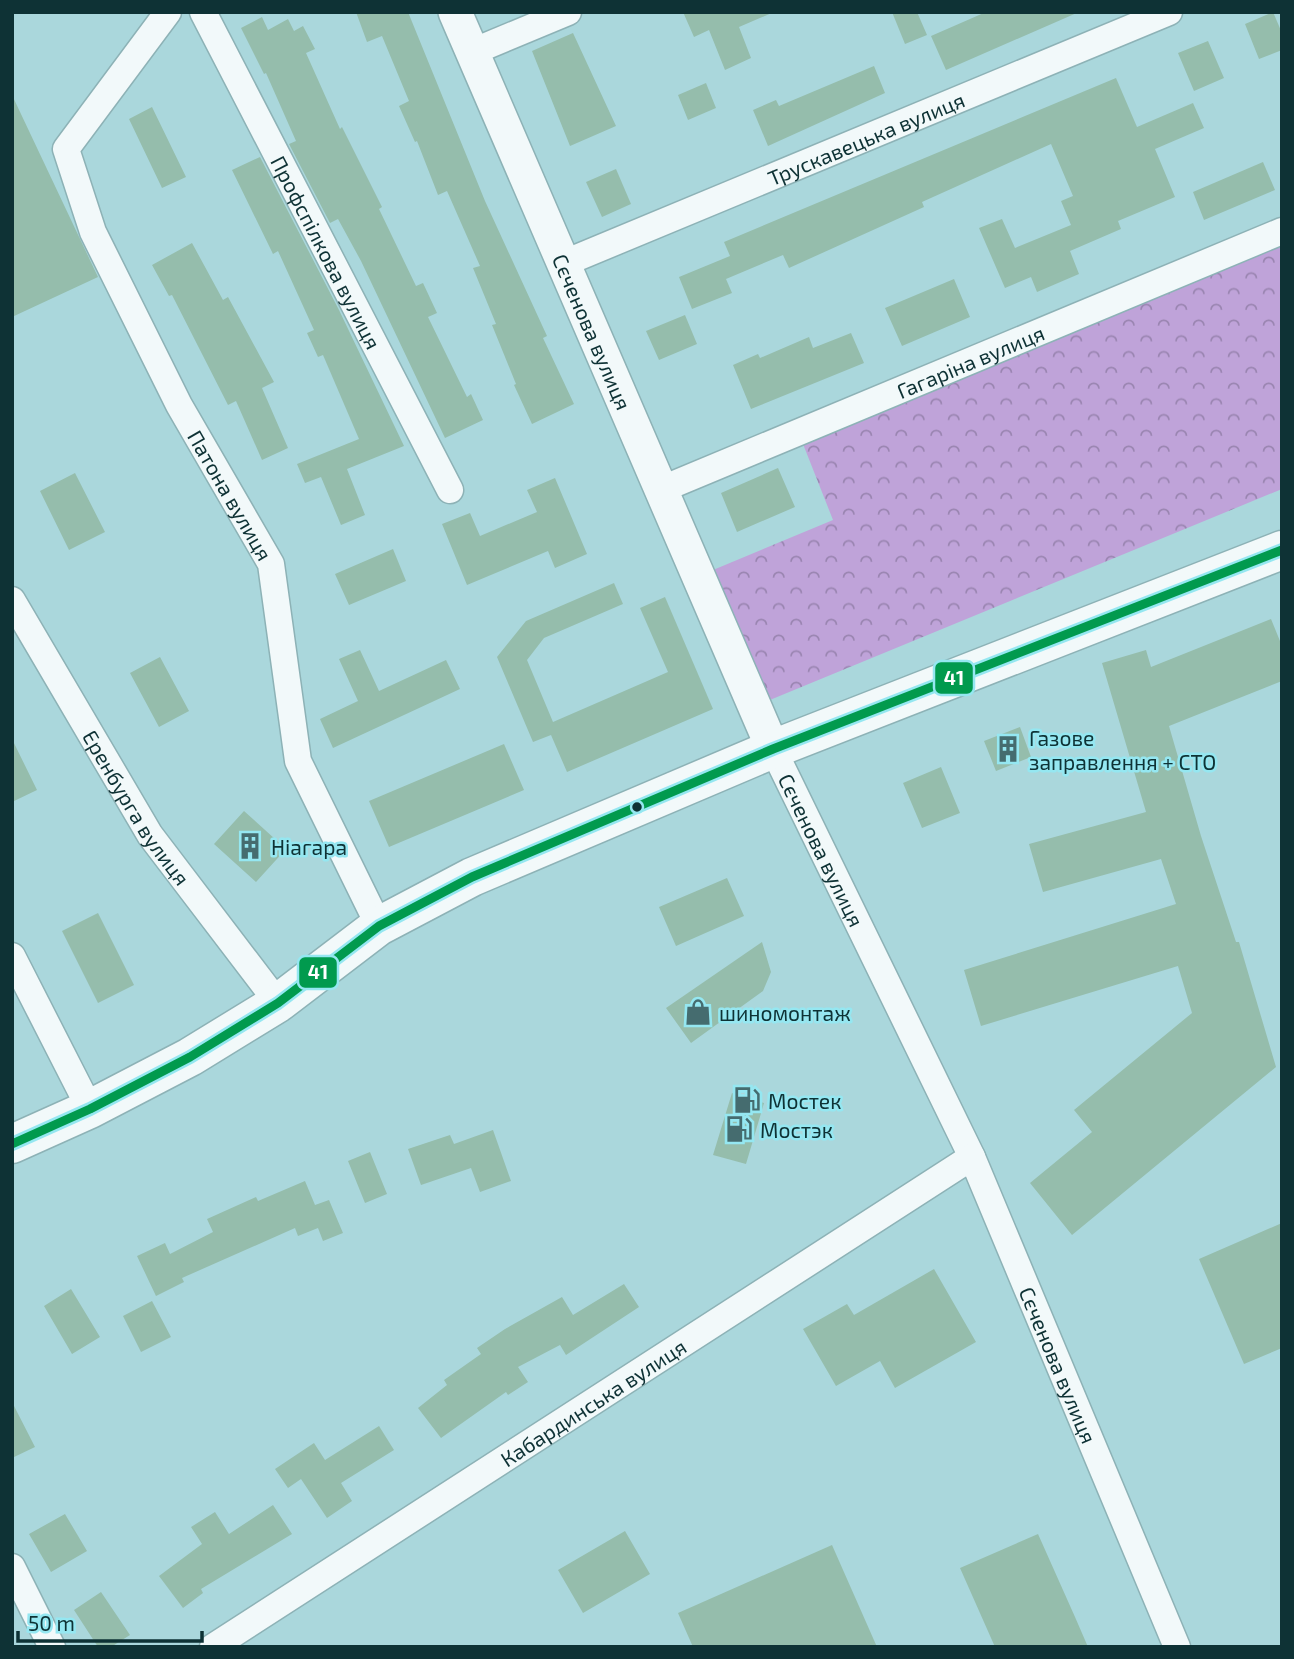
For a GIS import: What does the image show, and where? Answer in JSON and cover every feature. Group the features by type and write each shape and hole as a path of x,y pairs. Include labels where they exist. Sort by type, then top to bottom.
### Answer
{"main road":[{"path":"12,1144 90,1109 191,1057 278,1003 379,926 472,877 773,750 1282,550"}],"street":[{"name":"Патона вулиця","path":"168,12 66,149 93,232 179,405 271,564 298,761 379,926"},
{"name":"Профспілкова вулиця","path":"203,12 450,490"},
{"name":"Сєченова вулиця","path":"455,12 773,750 972,1157 1177,1647"},
{"path":"472,52 568,12"},
{"name":"Трускавецька вулиця","path":"562,264 1169,12"},
{"name":"Гагаріна вулиця","path":"660,490 1282,231"},
{"name":"Еренбурга вулиця","path":"12,600 150,835 278,1003"},
{"path":"12,956 90,1109"},
{"name":"Кабардинська вулиця","path":"213,1647 972,1157"},
{"path":"12,1567 52,1647"}],"green space":[{"path":"1282,242 1282,489 765,702 713,570 833,520 803,444"}],"building":[{"path":"356,12 408,12 485,201 547,336 543,338 574,404 532,424 514,385 516,384 492,325 496,324 473,268 480,266 447,191 438,195 417,141 415,142 399,106 409,101 382,36 367,42"},
{"path":"683,12 774,12 739,27 751,58 725,70 709,30 694,37"},
{"path":"892,12 917,12 927,35 905,44"},
{"path":"986,12 1079,12 946,70 931,36"},
{"path":"1273,12 1282,33 1282,50 1259,59 1245,24"},
{"path":"262,17 268,30 288,19 294,31 303,26 315,49 306,53 340,129 342,127 382,207 379,209 416,286 423,283 437,313 428,317 467,397 471,394 483,420 445,438 361,261 338,219 330,223 289,144 296,141 266,73 264,74 241,28"},
{"path":"573,33 616,126 570,146 532,51"},
{"path":"1208,41 1224,78 1194,91 1178,53"},
{"path":"874,66 885,93 768,146 753,110 776,100 779,106"},
{"path":"1116,78 1137,127 1193,103 1204,128 1155,149 1175,197 1118,221 1121,229 1070,251 1079,274 1037,292 1031,277 1005,288 979,228 1002,219 1015,248 1071,225 1061,201 1073,196 1051,144 922,202 924,207 789,268 783,255 726,279 732,293 692,309 679,277 730,256 724,242"},
{"path":"706,83 716,108 688,120 678,95"},
{"path":"12,95 98,277 12,317"},
{"path":"152,107 186,177 162,188 129,119"},
{"path":"260,157 339,310 404,446 347,469 365,515 341,525 321,477 305,483 297,464 359,439 323,355 318,357 307,333 314,330 278,251 273,254 232,170"},
{"path":"1263,162 1275,190 1204,220 1193,192"},
{"path":"616,169 631,204 602,217 586,182"},
{"path":"192,243 223,300 228,297 274,382 262,388 288,448 262,460 236,401 228,405 172,295 169,296 152,265"},
{"path":"954,279 970,317 902,346 885,308"},
{"path":"685,315 697,344 659,360 646,331"},
{"path":"851,333 864,363 751,409 733,365 758,354 760,358 809,337 813,348"},
{"path":"778,468 795,507 737,532 721,493"},
{"path":"75,473 105,532 69,550 40,491"},
{"path":"555,478 587,554 555,568 548,551 467,585 442,524 470,513 480,536 537,512 527,490"},
{"path":"393,549 406,581 349,605 335,574"},
{"path":"614,583 623,604 544,638 527,660 553,722 668,672 640,608 665,597 713,709 567,772 551,735 533,742 497,657 526,621"},
{"path":"1271,619 1282,646 1282,681 1169,726 1201,836 1236,942 1239,942 1276,1067 1072,1235 1030,1183 1092,1132 1074,1110 1192,1013 1178,966 981,1026 964,970 1176,904 1161,859 1043,892 1029,844 1146,812 1102,663 1146,650 1151,667"},
{"path":"360,650 379,691 446,660 460,689 333,748 320,719 358,701 339,659"},
{"path":"160,657 189,711 159,727 130,673"},
{"name":"Газове заправлення + СТО","path":"1020,727 1031,757 996,771 984,741"},
{"path":"12,739 37,790 12,802"},
{"path":"504,744 524,790 389,847 369,801"},
{"path":"941,767 960,813 922,828 903,783"},
{"name":"Ніагара","path":"244,811 286,849 256,882 214,844"},
{"path":"727,878 744,916 676,946 659,907"},
{"path":"98,913 134,985 98,1003 62,931"},
{"path":"762,942 771,972 763,991 691,1043 666,1008"},
{"name":"Мостэк","path":"732,1093 764,1103 746,1164 713,1155"},
{"path":"493,1130 511,1181 480,1192 471,1168 421,1185 408,1149 450,1135 454,1144"},
{"path":"370,1152 387,1194 365,1203 348,1161"},
{"path":"305,1181 315,1205 329,1200 343,1233 323,1241 318,1228 298,1236 295,1228 182,1278 184,1282 156,1296 137,1256 165,1243 170,1254 213,1232 207,1219 256,1197 258,1201"},
{"path":"1282,1223 1282,1348 1244,1364 1199,1259"},
{"path":"934,1269 976,1342 895,1388 880,1361 836,1386 803,1329 847,1304 854,1315"},
{"path":"624,1284 639,1307 566,1355 560,1345 518,1367 528,1382 508,1395 506,1392 441,1438 418,1408 447,1385 444,1380 481,1354 477,1348 505,1329 562,1297 573,1315"},
{"path":"71,1289 100,1337 72,1354 44,1306"},
{"path":"152,1301 171,1337 141,1352 123,1316"},
{"path":"12,1402 35,1447 12,1458"},
{"path":"379,1426 394,1450 341,1483 352,1501 327,1518 301,1479 288,1488 275,1469 314,1443 325,1460"},
{"path":"273,1505 292,1534 201,1589 203,1593 183,1608 159,1576 202,1544 191,1527 215,1512 229,1534"},
{"path":"65,1514 87,1551 51,1572 29,1534"},
{"path":"625,1531 650,1574 583,1613 558,1570"},
{"path":"1038,1534 1088,1647 995,1647 960,1568"},
{"path":"832,1545 877,1647 693,1647 678,1613"},
{"path":"101,1592 130,1635 111,1647 98,1647 74,1610"}],"transit line":[{"name":"41","path":"12,1144 90,1109 190,1057 278,1003 379,926 472,877 773,749 1282,550"}],"place":[{"name":"Газове заправлення + СТО","path":"1008,749"},
{"name":"Ніагара","path":"250,846"},
{"name":"шиномонтаж","path":"698,1012"},
{"name":"Мостек","path":"747,1100"},
{"name":"Мостэк","path":"739,1129"}]}
